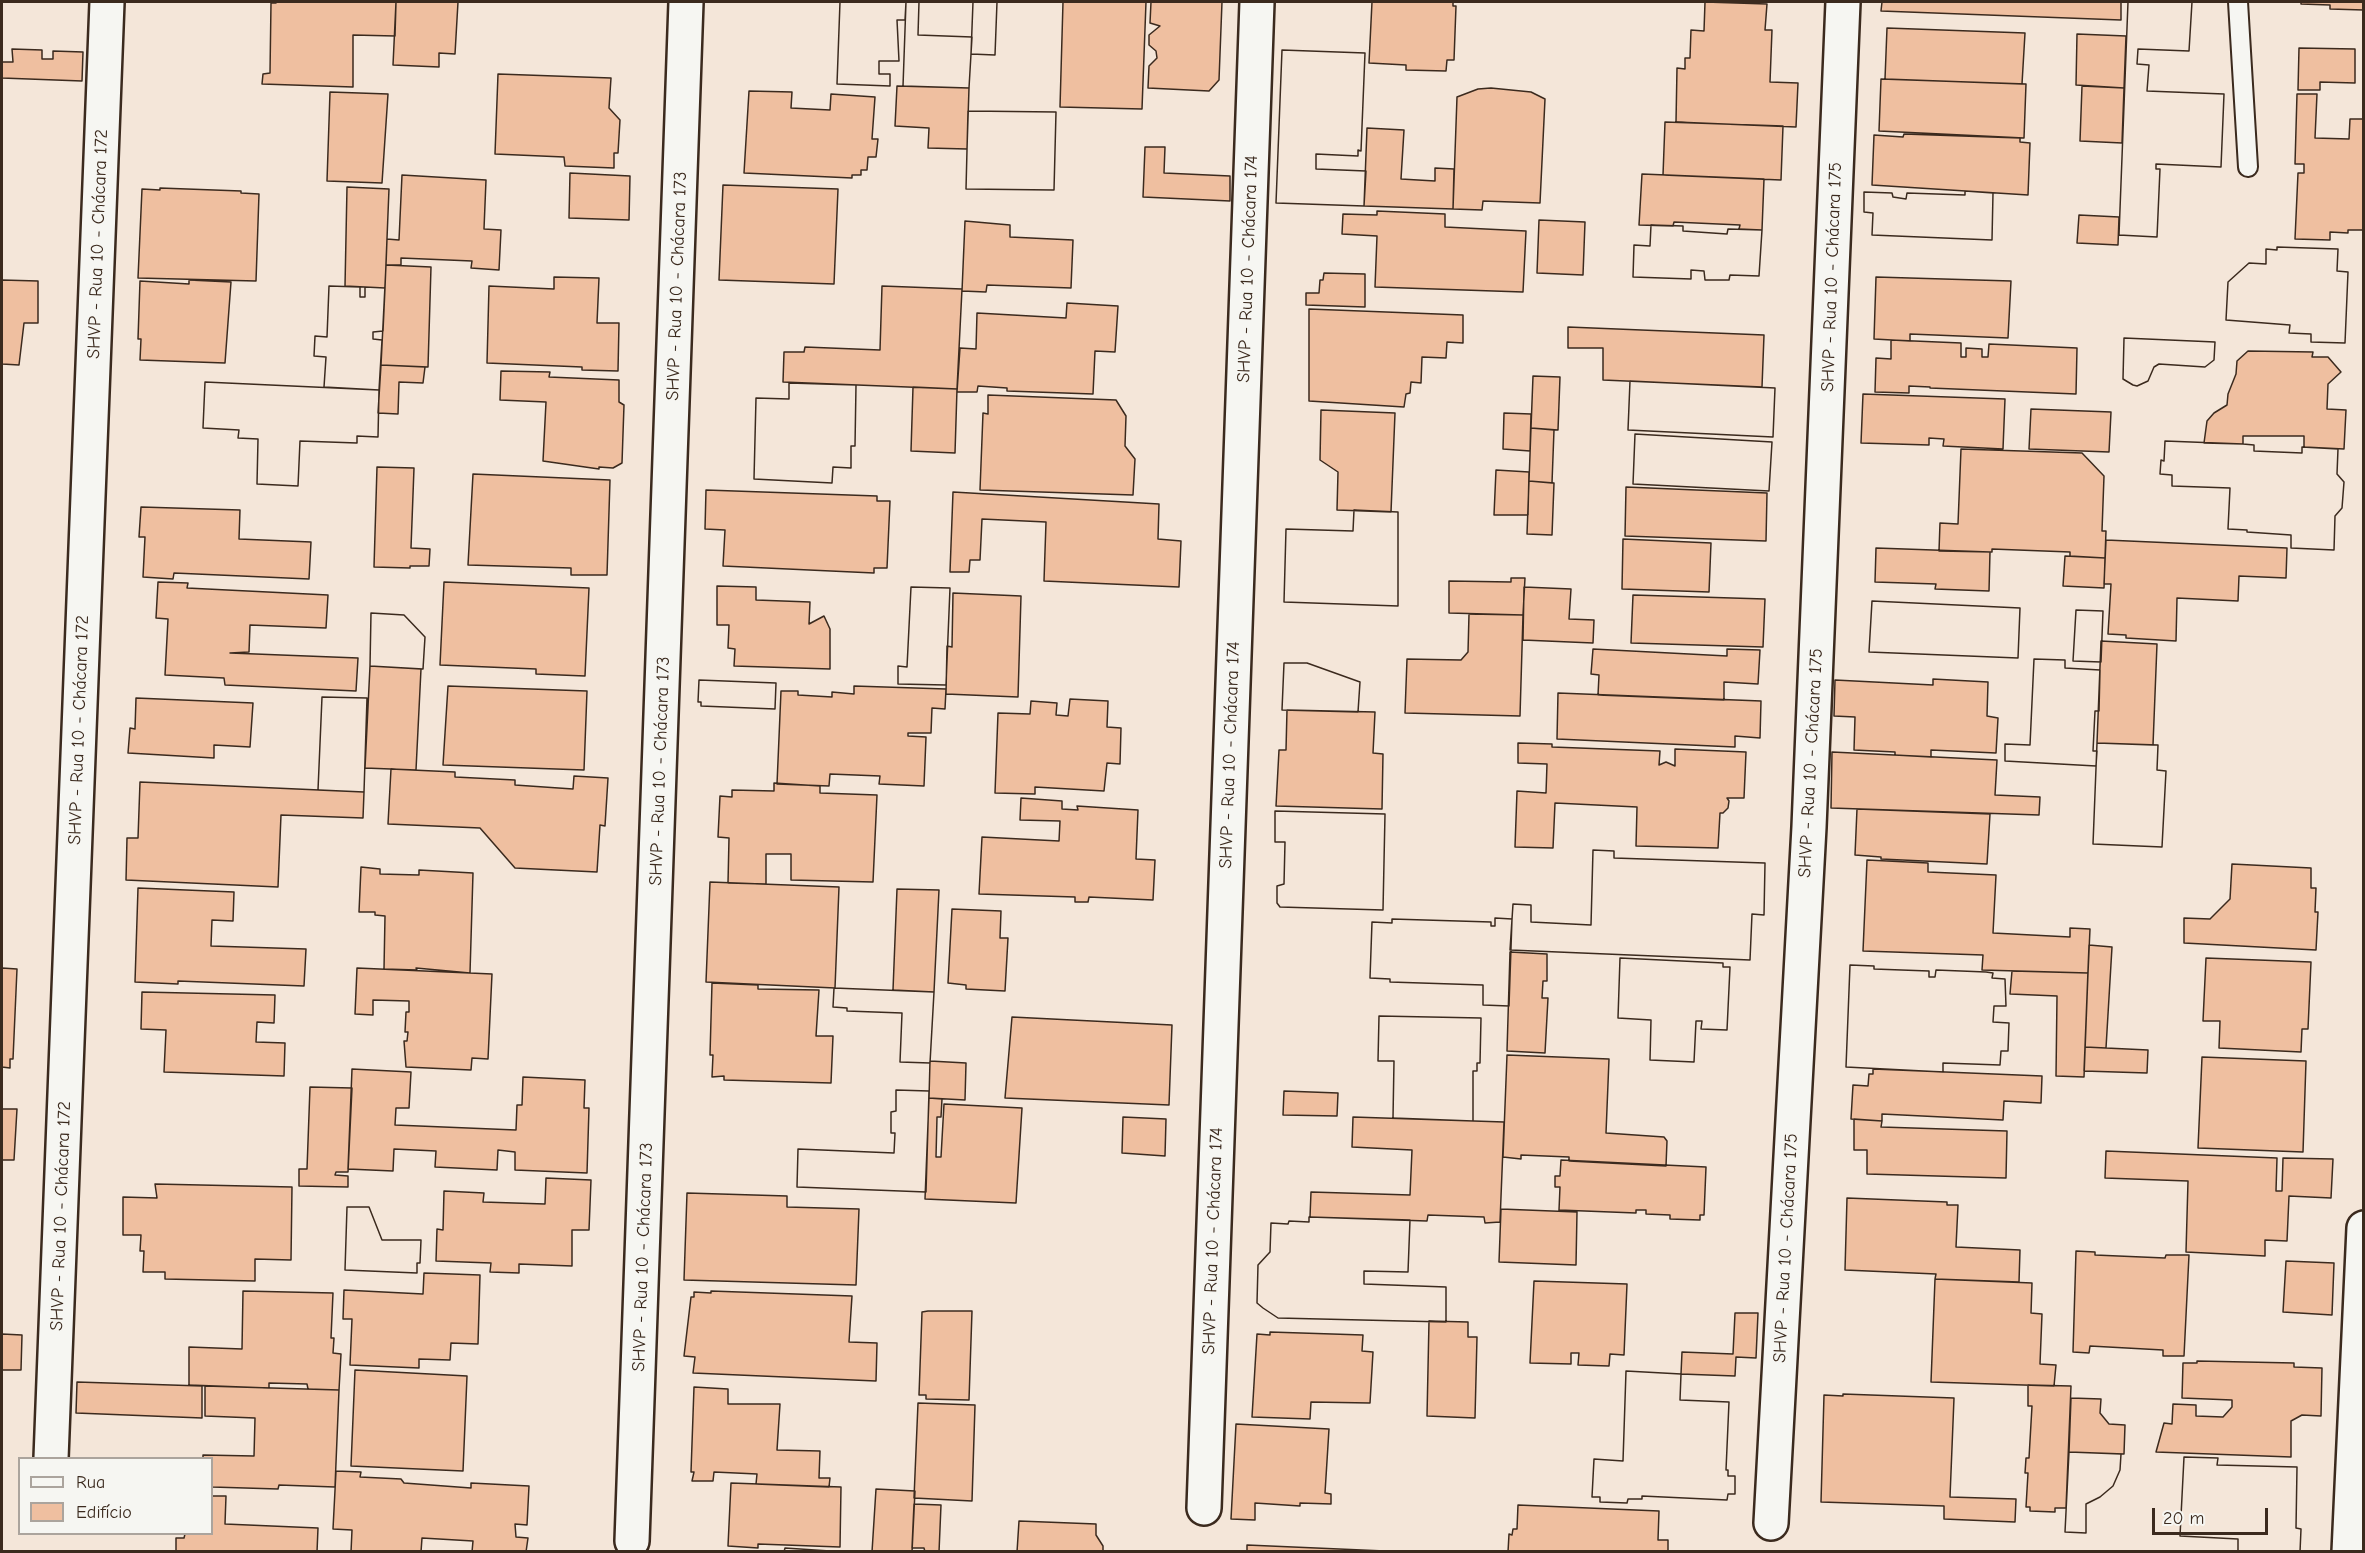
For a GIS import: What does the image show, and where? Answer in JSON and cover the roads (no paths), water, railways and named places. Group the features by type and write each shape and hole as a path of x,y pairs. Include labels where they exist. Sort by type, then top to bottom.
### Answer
{"street":[{"name":"SHVP - Rua 10 - Chácara 172","path":"51,1457 107,2"},
{"name":"SHVP - Rua 10 - Chácara 173","path":"633,1541 686,2"},
{"name":"SHVP - Rua 10 - Chácara 174","path":"1204,1508 1257,2"},
{"name":"SHVP - Rua 10 - Chácara 175","path":"1771,1523 1809,827 1843,2"},
{"path":"2349,1551 2364,1228"}],"lane":[{"path":"2238,2 2248,167"}]}
